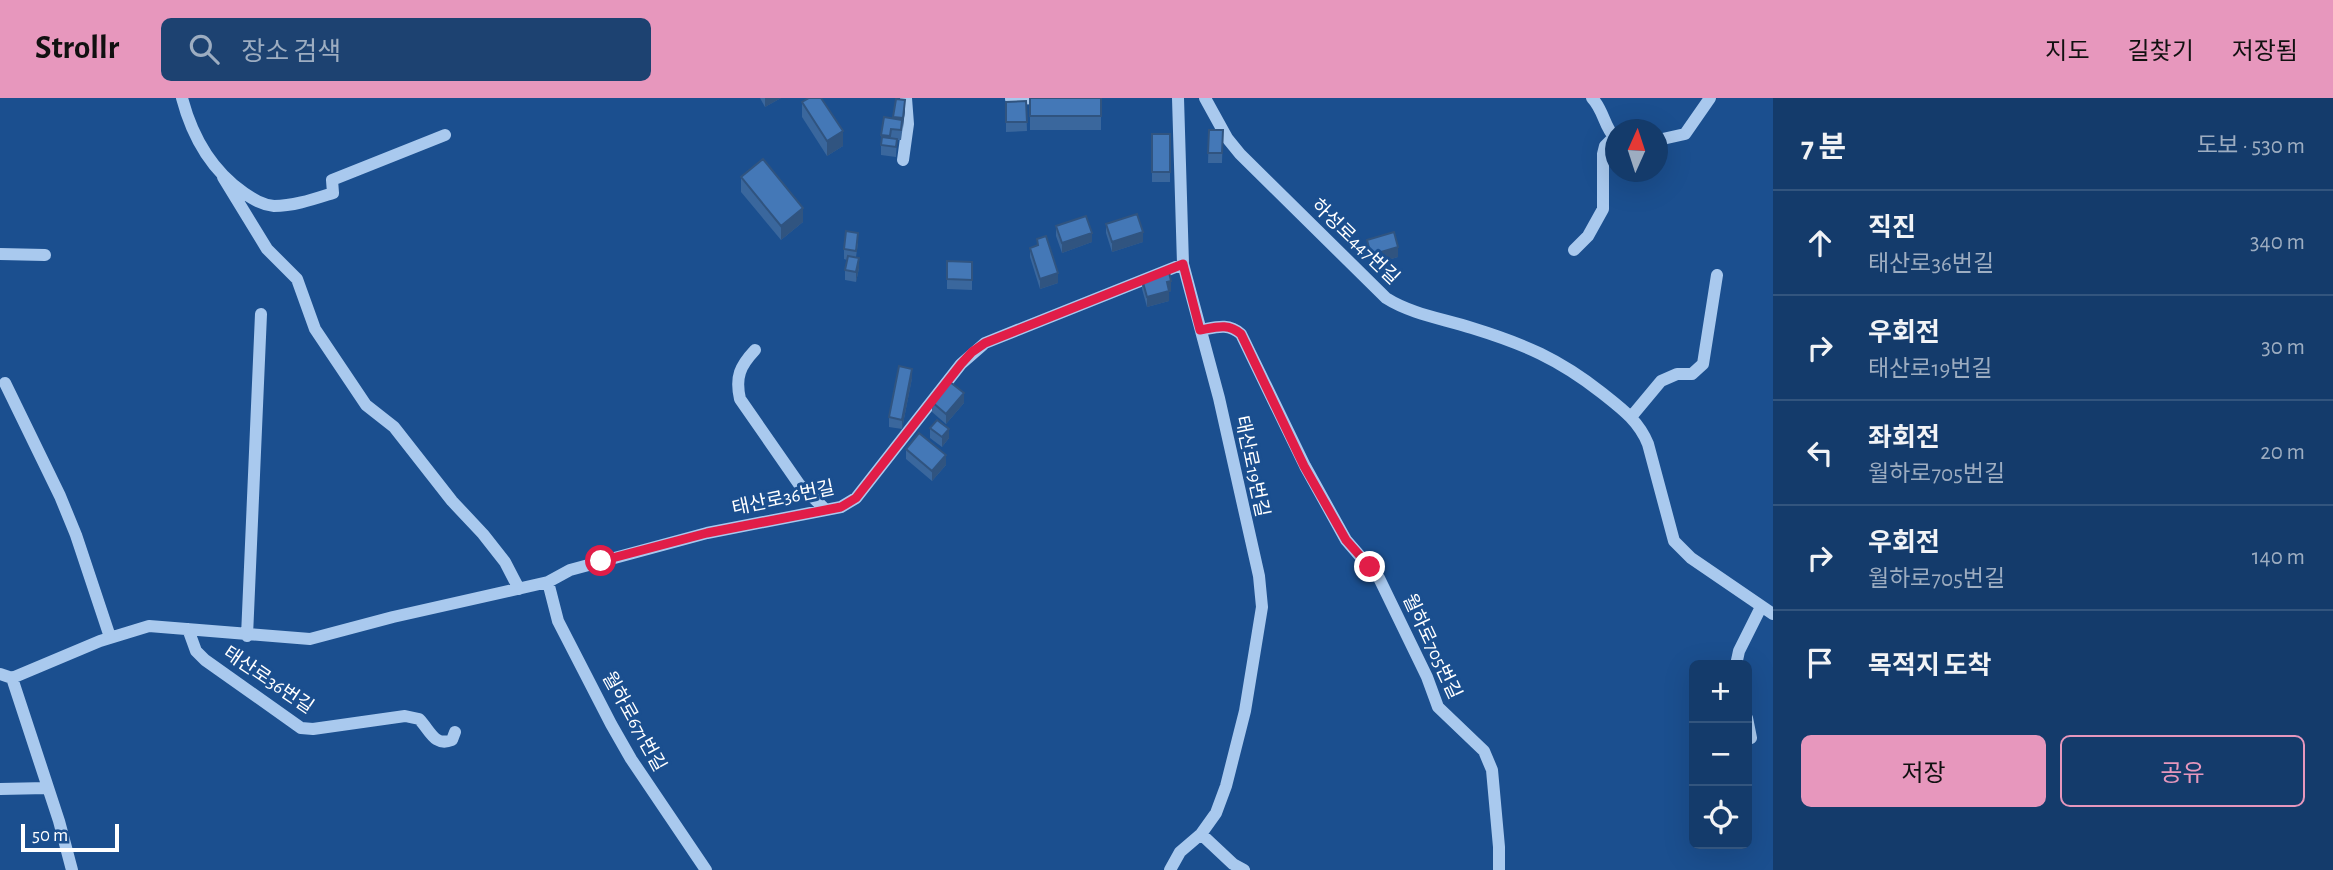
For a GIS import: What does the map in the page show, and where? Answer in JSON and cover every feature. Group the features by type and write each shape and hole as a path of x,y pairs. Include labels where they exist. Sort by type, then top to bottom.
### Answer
{"street":[{"path":"182,98 197,141 223,177 267,249 297,279 315,329 366,405 394,427 505,562 519,589"},
{"path":"903,160 908,124 906,98"},
{"path":"1011,99 1040,98"},
{"name":"태산로19번길","path":"1170,870 1180,852 1201,834 1216,813 1226,786 1250,686 1262,607 1259,576 1219,398 1183,264 1178,98"},
{"name":"하성로447번길","path":"1205,98 1227,138 1240,153 1386,298 1409,309 1495,335 1548,356 1573,370 1631,417 1642,429 1648,444 1674,541 1692,558 1773,614"},
{"path":"1592,98 1606,119"},
{"path":"1668,138 1685,134 1710,98"},
{"path":"223,177 259,202 272,206 293,204 333,193 332,180 343,174 445,135"},
{"path":"1574,250 1588,236 1603,209 1602,162 1605,146"},
{"path":"0,254 45,255"},
{"name":"태산로36번길","path":"72,870 59,821 6,676 110,637 149,626 310,639 548,582 570,570 707,533 841,507 856,498 972,352 985,343 1183,264"},
{"path":"1631,417 1661,381 1677,374 1692,373 1703,364 1717,275"},
{"path":"247,636 261,314"},
{"name":"월하로705번길","path":"1200,330 1224,326 1233,327 1241,334 1304,466 1346,540 1379,578 1427,677 1437,707 1484,751 1492,770 1499,870"},
{"path":"755,350 738,374 740,399 783,464 826,510"},
{"path":"5,383 65,509 110,637"},
{"name":"월하로671번길","path":"548,582 558,621 611,724 631,759 706,870"},
{"path":"1737,660 1761,607"},
{"name":"태산로36번길","path":"188,629 196,651 205,660 300,728 313,729 405,716 419,719 435,740 445,743 452,740 455,732"},
{"path":"0,789 47,788"},
{"path":"1201,834 1233,864 1244,870"}],"building":[{"path":"809,98 821,98 843,131 827,141 802,102"},
{"path":"1030,98 1101,98 1101,116 1030,116"},
{"path":"896,99 905,100 903,118 893,117"},
{"path":"1026,101 1027,122 1006,122 1006,102"},
{"path":"884,117 902,120 901,130 891,129 890,136 881,135"},
{"path":"1209,130 1223,130 1222,153 1208,153"},
{"path":"1152,134 1170,134 1170,172 1152,172"},
{"path":"882,137 897,139 896,147 881,145"},
{"path":"763,159 803,208 781,226 741,177"},
{"path":"1137,214 1143,232 1112,242 1106,224"},
{"path":"1086,216 1092,233 1062,243 1056,226"},
{"path":"846,231 858,233 856,251 844,249"},
{"path":"1394,232 1398,247 1371,255 1367,240"},
{"path":"1046,236 1058,273 1040,279 1030,248 1038,245 1037,239"},
{"path":"848,256 859,258 856,272 845,270"},
{"path":"947,261 972,262 972,280 947,279"},
{"path":"1169,272 1169,291 1147,297 1142,279"},
{"path":"899,366 912,369 902,420 889,417"},
{"path":"950,382 964,393 946,414 932,402"},
{"path":"937,420 949,429 942,437 930,428"},
{"path":"919,433 946,455 932,471 906,449"}],"route":[{"path":"601,561 707,533 841,507 856,498 870,482 972,352 1000,335 1183,264 1200,330 1224,326 1233,327 1241,334 1304,466 1346,540 1370,567"}]}
